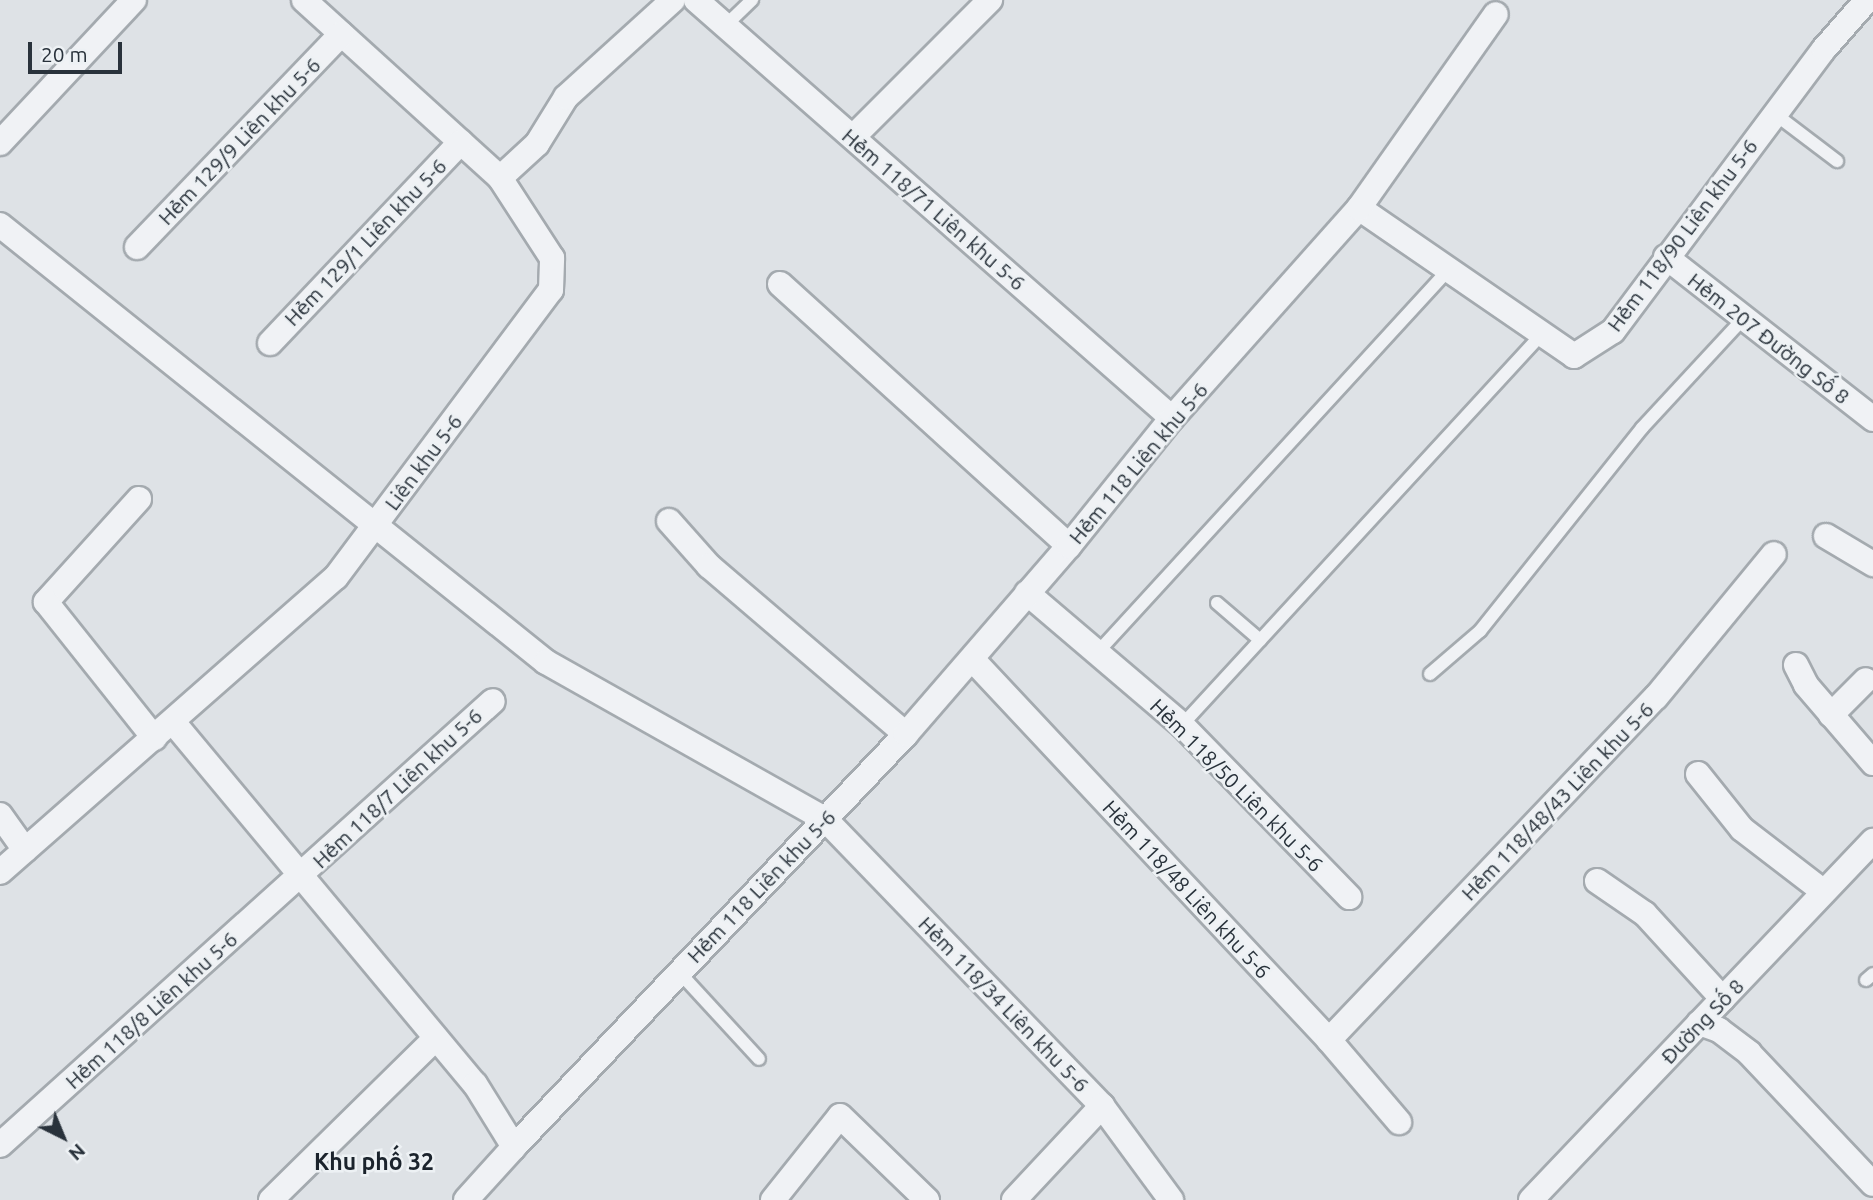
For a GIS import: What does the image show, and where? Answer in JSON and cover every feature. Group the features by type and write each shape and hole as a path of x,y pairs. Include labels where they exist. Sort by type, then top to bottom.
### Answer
{"street":[{"path":"0,143 134,0"},
{"name":"Liên khu 5-6","path":"0,872 337,577 551,290 552,258 500,178 304,0"},
{"path":"500,178 537,144 566,97 673,0"},
{"name":"Hẻm 118/71 Liên khu 5-6","path":"695,0 1172,418"},
{"path":"853,137 990,0"},
{"name":"Hẻm 118/90 Liên khu 5-6","path":"1359,208 1451,267 1541,335 1574,355 1614,331 1666,257 1775,114 1867,0"},
{"name":"Hẻm 118 Liên khu 5-6","path":"466,1200 906,734 972,659 1069,546 1172,418 1359,208 1496,14"},
{"name":"Hẻm 129/9 Liên khu 5-6","path":"137,247 341,34"},
{"name":"Hẻm 129/1 Liên khu 5-6","path":"270,343 461,142"},
{"name":"Hẻm 118/34 Liên khu 5-6","path":"0,225 374,527 583,687 825,819 1102,1106 1171,1200"},
{"name":"Hẻm 207 Đường Số 8","path":"1666,257 1873,419"},
{"path":"780,284 1069,546"},
{"path":"139,499 46,602 154,738"},
{"path":"669,520 709,566 906,734"},
{"path":"1826,536 1873,564"},
{"name":"Hẻm 118/48/43 Liên khu 5-6","path":"1329,1040 1656,697 1774,554"},
{"name":"Hẻm 118/50 Liên khu 5-6","path":"1027,593 1182,724 1349,897"},
{"name":"Hẻm 118/48 Liên khu 5-6","path":"972,659 1329,1040 1399,1122"},
{"path":"1796,665 1831,715 1873,762"},
{"path":"1831,715 1866,680"},
{"name":"Hẻm 118/7 Liên khu 5-6","path":"302,876 493,701"},
{"path":"173,722 475,1084 514,1147"},
{"path":"1698,774 1742,829 1824,892"},
{"path":"0,815 25,850"},
{"name":"Đường Số 8","path":"1531,1200 1872,845"},
{"name":"Hẻm 118/8 Liên khu 5-6","path":"0,1145 302,876"},
{"path":"1597,881 1644,914 1723,999"},
{"path":"1699,1023 1719,1030 1749,1053 1873,1184"},
{"path":"271,1200 436,1038"},
{"path":"1014,1200 1102,1106"},
{"path":"773,1200 841,1116 927,1200"}],"lane":[{"path":"724,27 752,0"},
{"path":"1775,114 1837,162"},
{"path":"1096,654 1451,267"},
{"path":"1430,674 1480,631 1642,428 1744,318"},
{"path":"1182,724 1541,335"},
{"path":"1217,603 1260,640"},
{"path":"679,972 760,1059"}],"district":[{"name":"Khu phố 32","path":"374,1162"}]}
